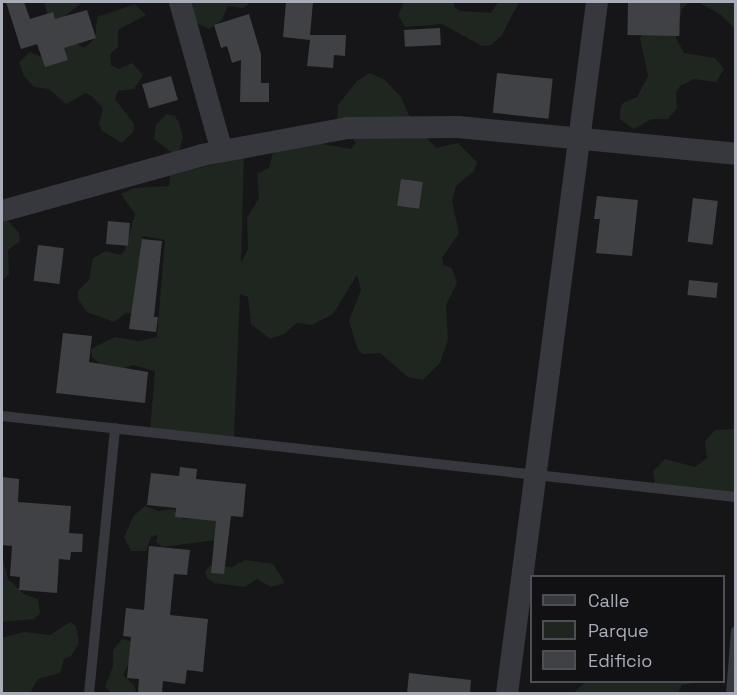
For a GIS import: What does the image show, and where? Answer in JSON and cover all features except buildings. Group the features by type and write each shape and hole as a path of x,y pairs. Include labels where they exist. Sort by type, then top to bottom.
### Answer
{"street":[{"path":"180,2 222,151"},
{"path":"507,693 597,2"},
{"path":"2,212 222,151 348,128 458,127 735,153"}],"lane":[{"path":"2,416 735,497"},
{"path":"89,693 115,428"},
{"path":"731,693 735,631"}],"green space":[{"path":"44,2 83,2 65,16 71,40 84,48 95,38 97,17 135,4 146,15 118,30 118,47 110,54 111,65 119,69 132,63 143,75 134,89 118,91 115,99 134,124 133,132 122,143 102,131 99,123 103,109 93,97 86,93 66,104 49,89 34,87 24,76 19,62 30,52 50,61 49,19"},
{"path":"178,2 251,2 243,8 228,6 221,21 209,29 188,19"},
{"path":"404,2 454,2 455,8 461,11 491,13 498,2 519,2 502,35 491,45 482,46 442,24 405,27 398,15"},
{"path":"655,2 689,2 682,9 676,38 684,53 715,58 724,69 716,82 694,79 680,86 676,93 677,108 668,119 652,119 633,129 620,119 620,110 623,103 637,97 648,76 640,38 659,16"},
{"path":"698,2 735,2 735,29 720,14"},
{"path":"370,73 385,80 401,97 411,120 436,148 458,143 477,162 474,171 456,186 452,201 459,233 442,258 444,265 452,268 457,283 446,305 448,339 440,363 423,380 408,377 380,353 363,354 358,350 349,321 361,290 357,275 333,314 312,325 297,323 284,334 270,339 251,324 248,297 240,294 234,440 150,430 155,371 133,365 118,370 104,367 92,357 91,349 115,337 139,341 157,337 165,240 143,236 135,293 150,300 155,307 149,312 126,313 114,322 87,312 78,299 78,291 89,280 93,258 106,251 121,255 125,250 135,214 121,194 134,188 169,186 170,175 244,157 241,263 248,249 247,218 259,198 257,174 269,168 273,153 316,143 351,149 356,143 337,122 338,105 357,81"},
{"path":"167,114 175,116 179,123 183,137 179,152 171,152 154,139 156,125"},
{"path":"8,221 19,233 20,241 8,250 9,274 2,281 2,222"},
{"path":"735,429 735,498 655,487 653,471 665,459 695,467 707,458 705,441 715,430"},
{"path":"145,506 158,511 173,509 183,519 218,518 216,540 162,547 156,542 158,535 151,537 146,551 131,551 124,537 134,515"},
{"path":"2,556 8,579 24,594 38,599 40,613 34,619 2,622"},
{"path":"245,560 273,564 285,583 271,587 257,579 245,587 214,583 207,578 205,571 211,565 232,567"},
{"path":"70,622 76,626 79,643 71,656 64,659 60,673 38,679 30,693 2,693 2,638 24,632 50,635"},
{"path":"122,639 152,646 133,656 123,675 134,685 137,694 112,693 105,687 113,666 113,650"},
{"path":"585,683 695,683 682,685 678,693 573,693"}]}
